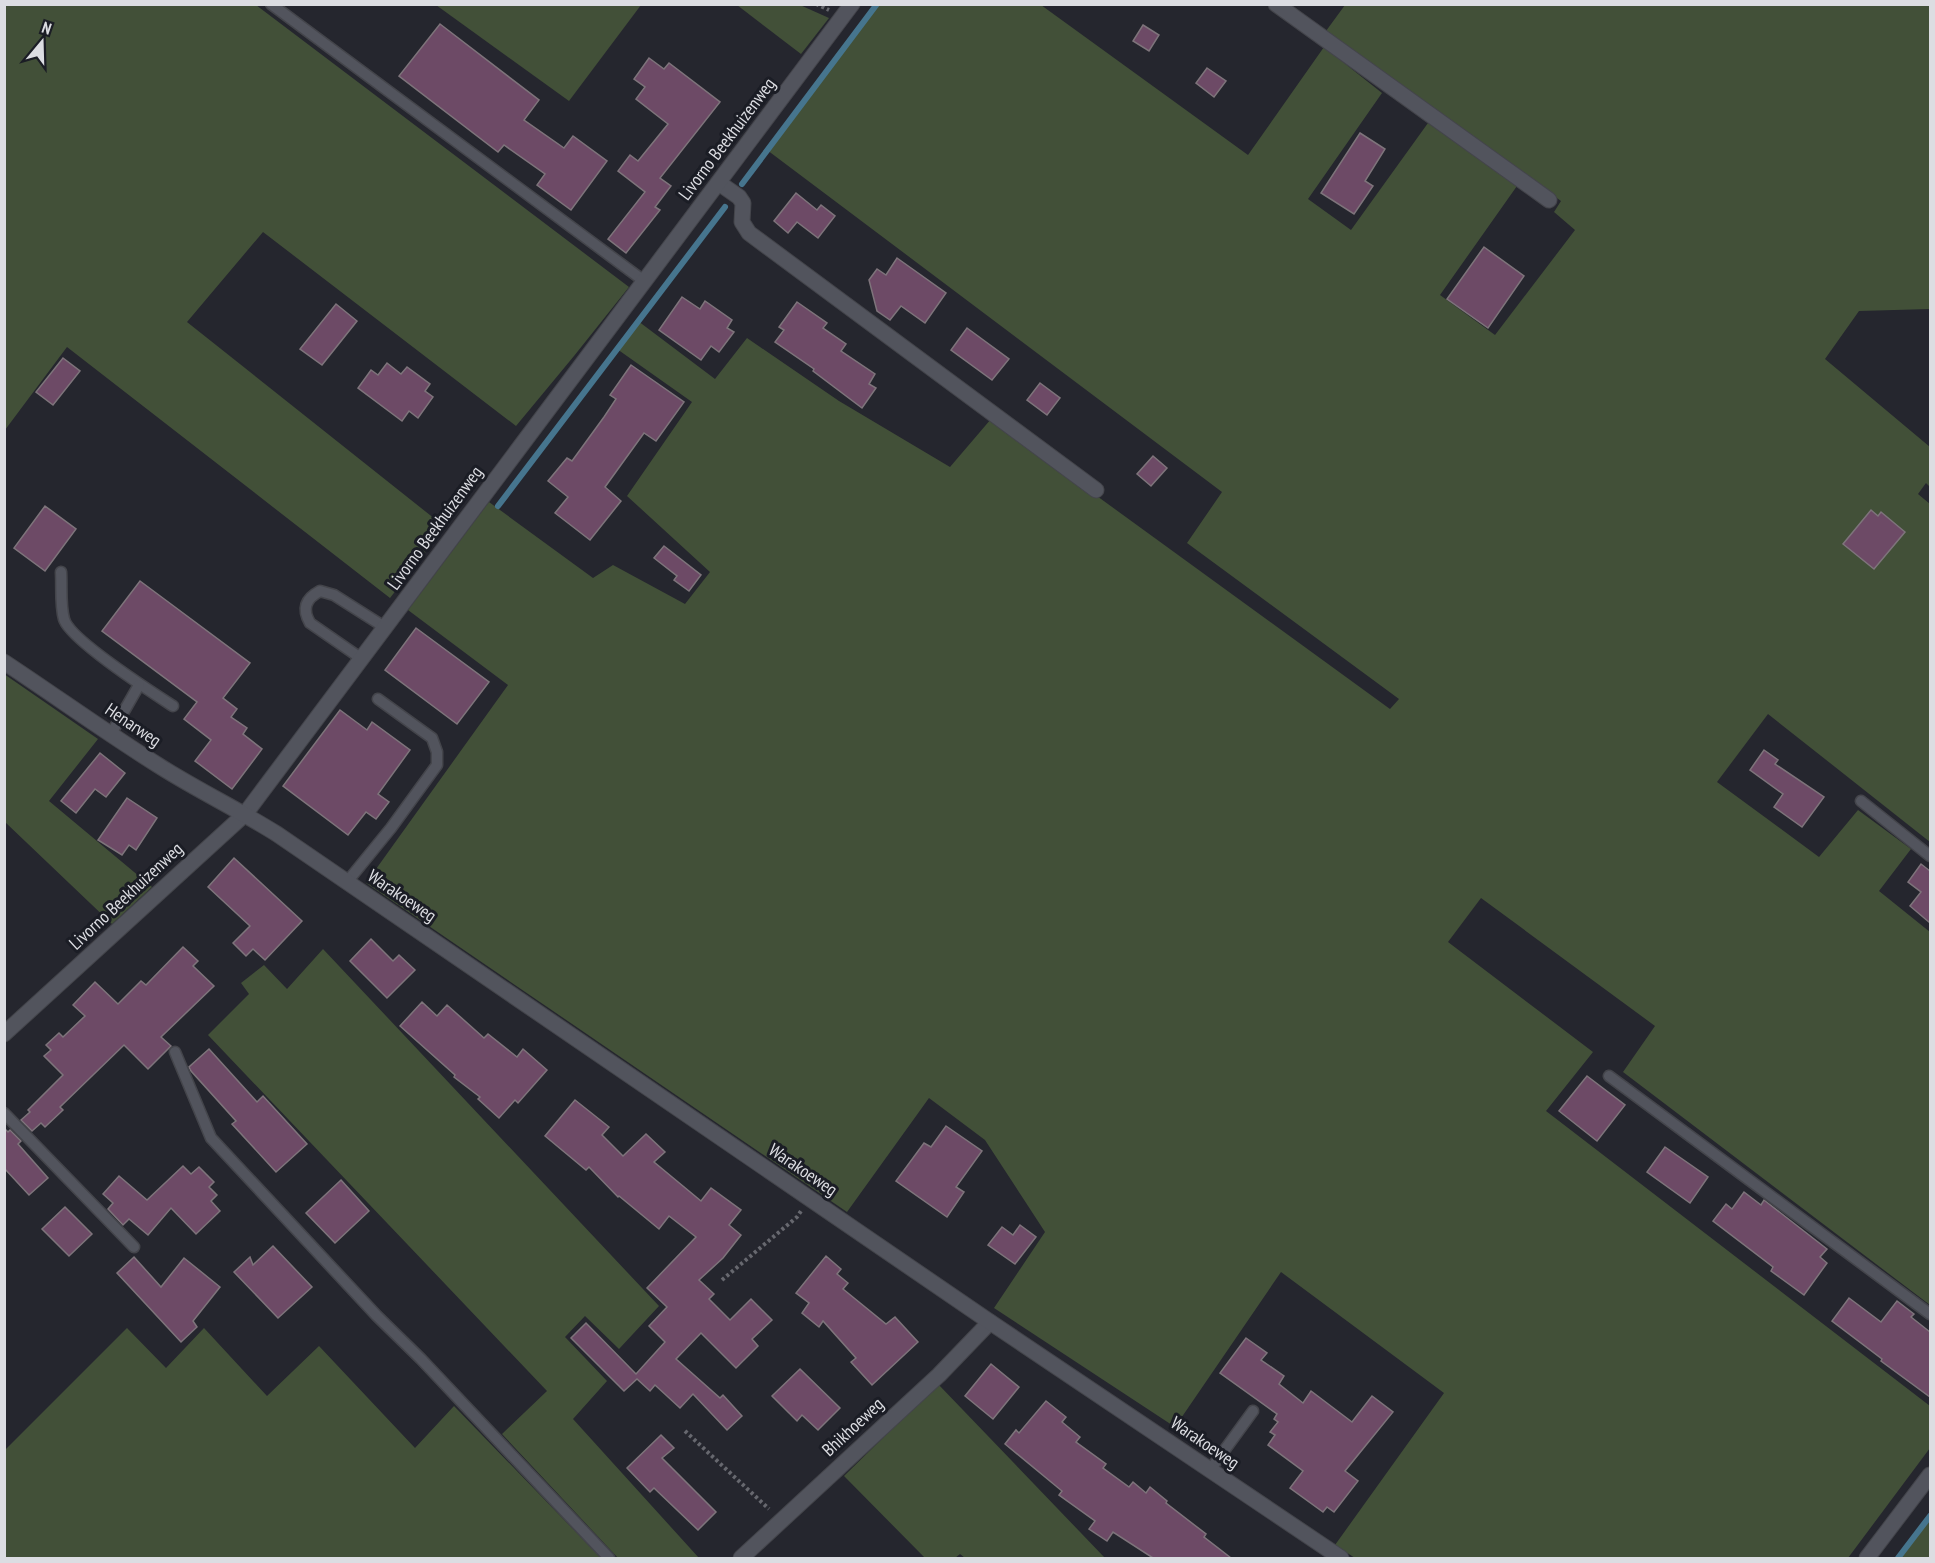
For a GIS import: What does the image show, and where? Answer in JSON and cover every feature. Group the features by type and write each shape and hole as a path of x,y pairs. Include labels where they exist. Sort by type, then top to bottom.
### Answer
{"street":[{"name":"Livorno Beekhuizenweg","path":"4,1034 244,814 386,628 852,4"},
{"path":"1276,4 1549,200"},
{"path":"719,183 739,197 742,203 742,222 749,232 1096,490"},
{"name":"Henarweg","path":"4,662 211,798 244,814"},
{"name":"Warakoeweg","path":"244,814 1341,1558"},
{"name":"Bhikhoeweg","path":"741,1558 939,1375 990,1322"},
{"path":"1867,1558 1930,1475"}],"lane":[{"path":"270,4 644,281"},
{"path":"61,572 64,621 75,634 139,685 173,706"},
{"path":"362,659 310,623 305,615 305,606 312,596 320,591 334,595 386,628"},
{"path":"111,734 139,685"},
{"path":"347,882 391,828 437,765 437,752 432,738 378,699"},
{"path":"1861,801 1930,856"},
{"path":"175,1052 211,1138 377,1316 421,1359 609,1558"},
{"path":"1609,1076 1930,1314"},
{"path":"4,1113 134,1247"},
{"path":"1210,1470 1253,1411"}],"path":[{"path":"722,1280 797,1217 810,1198"},
{"path":"685,1431 781,1520"}],"green space":[{"path":"5,4 256,5 629,287 516,426 263,232 187,322 445,527 390,598 67,347 5,430"},
{"path":"436,5 641,5 569,101"},
{"path":"737,5 800,5 829,18 801,54"},
{"path":"877,5 1041,5 1248,155 1324,47 1382,93 1308,199 1351,230 1428,123 1517,186 1440,295 1495,335 1575,230 1554,212 1561,201 1326,31 1345,5 1930,5 1930,309 1859,311 1825,359 1930,447 1930,487 1926,483 1918,494 1930,504 1930,842 1768,714 1717,782 1819,857 1858,810 1911,849 1879,891 1930,932 1930,1305 1623,1072 1655,1026 1481,898 1448,942 1593,1052 1546,1111 1930,1406 1930,1448 1848,1558 1355,1558 1335,1545 1444,1393 1281,1272 1175,1427 994,1308 1045,1232 985,1140 929,1098 847,1212 366,883 508,685 408,610 489,502 593,578 613,565 685,604 710,572 627,496 692,402 617,349 638,321 715,379 747,338 839,401 950,467 991,419 1390,709 1399,699 1187,543 1222,492 767,150"},
{"path":"4,674 98,739 49,801 152,887 112,924 5,822"},
{"path":"323,949 659,1306 619,1349 585,1316 565,1337 607,1381 573,1419 699,1558 618,1558 502,1434 547,1391 208,1035 249,994 241,983 264,965 287,989"},
{"path":"127,1328 166,1368 204,1328 267,1396 319,1346 415,1448 454,1406 601,1558 5,1558 5,1450"},
{"path":"938,1384 1105,1558 965,1558 960,1554 955,1558 925,1558 844,1476"},
{"path":"1930,1516 1930,1558 1898,1558"}],"building":[{"path":"440,24 539,100 524,120 564,148 573,136 607,161 571,210 537,185 545,174 504,145 498,152 399,76"},
{"path":"1143,25 1159,35 1149,51 1133,41"},
{"path":"649,58 664,69 669,63 720,102 660,178 671,186 655,207 660,210 626,253 608,239 645,192 618,171 630,155 638,161 668,124 636,99 645,87 634,79"},
{"path":"1207,68 1226,81 1214,97 1196,83"},
{"path":"1360,133 1385,149 1365,181 1373,186 1354,214 1321,193"},
{"path":"796,193 817,210 821,205 835,216 818,238 797,222 788,233 774,221"},
{"path":"1484,247 1524,276 1488,328 1447,299"},
{"path":"897,258 946,293 925,323 901,306 890,320 877,311 869,280 877,269 886,275"},
{"path":"682,297 700,309 705,301 732,320 727,328 734,332 719,352 711,346 701,360 659,330"},
{"path":"797,302 827,323 823,328 846,344 841,351 875,374 869,384 876,388 862,408 813,371 814,369 775,342 784,330 779,327"},
{"path":"336,304 357,321 322,365 300,349"},
{"path":"967,328 1009,359 992,380 951,350"},
{"path":"63,358 80,371 53,405 36,392"},
{"path":"387,363 401,374 407,367 430,384 425,391 433,397 418,418 409,411 402,421 358,388 371,370 378,375"},
{"path":"631,365 684,402 656,441 644,433 605,487 621,501 590,540 555,513 568,497 548,481 567,458 572,461 604,417 616,399 610,395"},
{"path":"1040,383 1060,398 1047,415 1027,400"},
{"path":"1153,456 1167,468 1151,486 1137,474"},
{"path":"45,506 76,529 45,571 14,548"},
{"path":"1871,510 1878,516 1881,512 1905,532 1874,569 1843,544"},
{"path":"664,546 701,575 689,591 674,580 677,576 654,558"},
{"path":"140,581 250,663 223,698 237,709 231,717 247,728 243,734 262,749 232,789 195,761 211,740 184,719 197,702 102,631"},
{"path":"416,628 489,682 457,724 385,670"},
{"path":"340,710 367,730 372,722 410,750 378,794 389,802 376,819 366,812 348,835 283,786"},
{"path":"1764,750 1778,760 1775,764 1824,797 1802,827 1774,807 1783,794 1750,770"},
{"path":"100,753 125,773 106,797 95,789 76,813 61,801"},
{"path":"127,798 157,818 136,850 129,845 122,855 98,840"},
{"path":"234,858 302,921 265,960 253,949 246,956 233,943 250,926 208,887"},
{"path":"1921,864 1930,871 1930,923 1910,906 1921,892 1908,882"},
{"path":"371,939 393,961 399,955 415,970 387,998 350,961"},
{"path":"183,947 198,961 193,966 214,986 161,1037 171,1046 148,1069 124,1045 60,1107 63,1110 45,1127 41,1123 32,1131 21,1120 63,1075 44,1056 51,1050 46,1045 59,1033 63,1037 85,1016 73,1005 95,982 118,1004 141,981 146,985"},
{"path":"422,1002 437,1016 447,1005 484,1038 488,1034 517,1057 523,1049 547,1070 518,1103 515,1100 499,1118 478,1099 480,1097 454,1077 455,1075 400,1026"},
{"path":"209,1049 257,1102 263,1096 307,1144 276,1172 232,1124 236,1121 191,1071 189,1067"},
{"path":"1587,1076 1625,1105 1597,1141 1559,1111"},
{"path":"575,1100 609,1127 602,1135 623,1156 646,1134 665,1152 654,1162 701,1201 711,1188 741,1210 729,1225 741,1235 723,1258 699,1280 714,1294 709,1299 730,1320 751,1299 772,1320 752,1339 758,1346 736,1368 701,1333 676,1359 720,1398 723,1395 742,1416 727,1430 693,1394 680,1408 655,1385 650,1391 637,1379 624,1391 571,1338 586,1323 636,1374 665,1342 649,1326 667,1307 647,1288 696,1237 669,1216 659,1229 618,1197 589,1167 586,1170 545,1136"},
{"path":"946,1126 982,1151 956,1187 964,1192 947,1217 896,1181 924,1143 931,1147"},
{"path":"4,1128 8,1132 10,1130 21,1141 18,1144 48,1178 29,1195 4,1168"},
{"path":"1665,1147 1708,1177 1690,1203 1647,1172"},
{"path":"183,1166 191,1174 199,1167 214,1182 209,1187 217,1195 211,1201 220,1211 196,1234 171,1208 148,1235 129,1219 123,1225 108,1209 113,1203 103,1194 119,1176 147,1200"},
{"path":"341,1180 369,1211 335,1243 306,1213"},
{"path":"1744,1192 1761,1205 1764,1200 1827,1249 1820,1257 1827,1263 1804,1295 1771,1271 1773,1267 1713,1221 1726,1204 1732,1209"},
{"path":"65,1207 92,1234 69,1256 42,1229"},
{"path":"1020,1225 1036,1237 1015,1264 988,1245 1002,1227 1013,1235"},
{"path":"273,1246 312,1287 278,1318 234,1272 250,1257 253,1265"},
{"path":"826,1256 841,1269 837,1274 848,1283 843,1289 886,1324 895,1317 918,1342 872,1385 851,1362 856,1358 823,1321 819,1327 802,1313 809,1303 796,1293"},
{"path":"134,1257 161,1287 184,1258 220,1287 193,1321 197,1327 181,1342 117,1273"},
{"path":"1849,1298 1881,1322 1897,1301 1914,1314 1911,1317 1930,1332 1930,1397 1832,1321"},
{"path":"1246,1338 1267,1353 1261,1360 1284,1376 1279,1384 1303,1403 1311,1391 1352,1422 1372,1396 1393,1412 1345,1471 1358,1481 1334,1512 1327,1507 1323,1512 1290,1488 1303,1471 1268,1445 1275,1435 1270,1432 1278,1422 1274,1419 1277,1414 1220,1373"},
{"path":"991,1364 1019,1387 993,1419 965,1396"},
{"path":"800,1369 840,1408 818,1430 802,1415 797,1421 772,1396"},
{"path":"1046,1401 1066,1417 1062,1422 1080,1437 1076,1442 1106,1464 1103,1468 1129,1487 1133,1482 1146,1493 1150,1487 1167,1501 1166,1503 1206,1534 1204,1537 1231,1558 1153,1558 1113,1532 1107,1541 1089,1529 1095,1521 1059,1495 1062,1491 1005,1444 1016,1430 1019,1433"},
{"path":"661,1435 674,1448 662,1458 716,1512 698,1530 654,1488 650,1492 627,1468"}],"waterway":[{"path":"742,184 877,4"},
{"path":"498,506 725,207"},
{"path":"1898,1558 1930,1516"}]}
